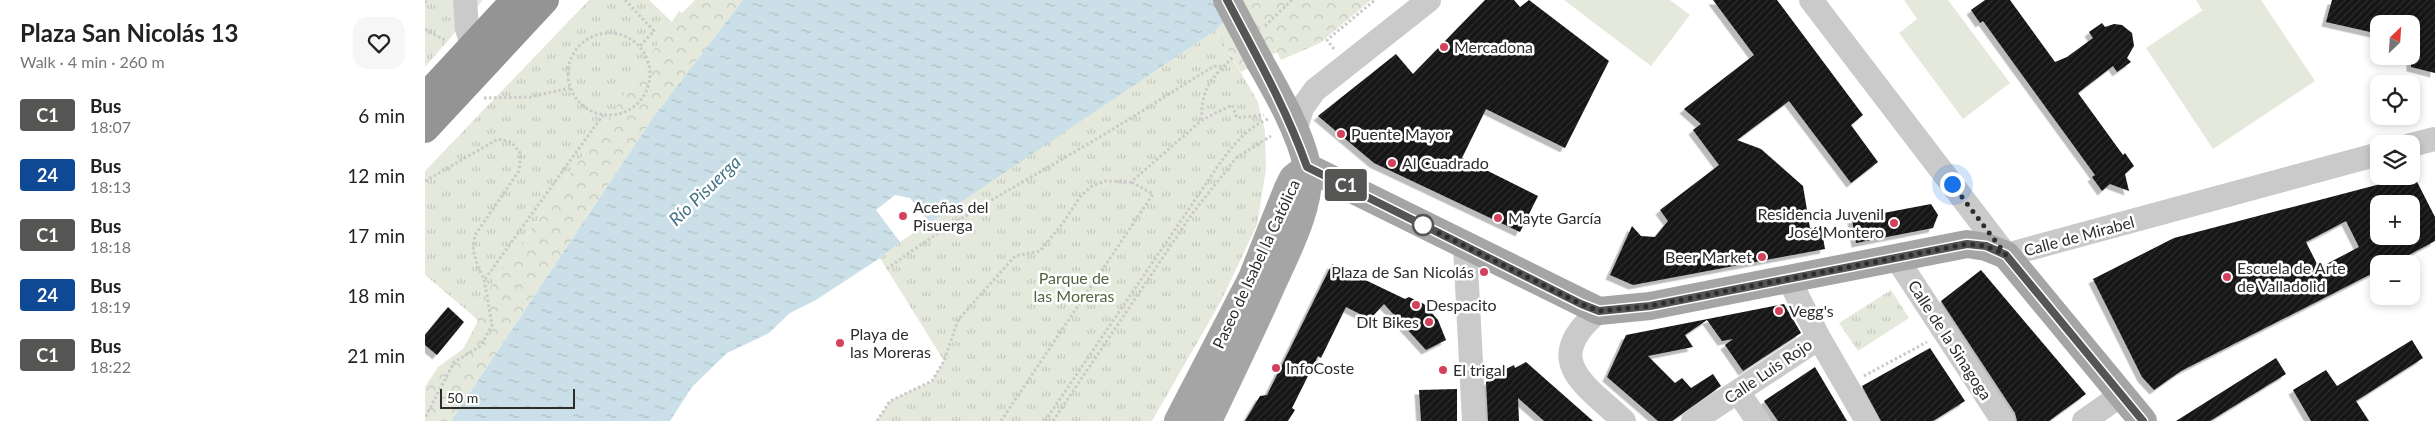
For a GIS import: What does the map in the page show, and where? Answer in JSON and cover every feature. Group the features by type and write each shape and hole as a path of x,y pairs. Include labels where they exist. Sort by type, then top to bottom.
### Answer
{"highway":[{"path":"425,97 462,46 515,0"},
{"path":"425,129 545,0"}],"main road":[{"path":"1227,0 1260,62 1283,134 1307,167 1599,311"},
{"name":"Paseo de Isabel la Católica","path":"1178,421 1252,278 1293,178 1307,167"},
{"name":"Paseo de Isabel la Católica","path":"1208,421 1245,345 1293,238 1305,194 1307,167"},
{"name":"Calle de Mirabel","path":"1599,311 1650,306 1967,244 1986,246 2006,255"},
{"path":"2006,255 2143,421"}],"street":[{"path":"462,46 467,29 465,0"},
{"path":"1283,134 1315,90 1429,0"},
{"path":"1811,0 2006,255"},
{"path":"1826,19 1855,32 1879,64"},
{"path":"1903,97 1937,140 1943,172"},
{"path":"2420,143 2435,139"},
{"name":"Calle de Mirabel","path":"2006,255 2370,156"},
{"path":"1465,246 1473,421"},
{"name":"Calle de la Sinagoga","path":"1897,259 2003,421"},
{"path":"1789,280 1819,338 1867,421"},
{"path":"1599,311 1576,334 1570,355 1571,368 1577,377 1624,421"},
{"name":"Calle Luis Rojo","path":"1693,421 1819,338"},
{"path":"1738,392 1758,421"},
{"path":"2084,421 2121,394"}],"path":[{"path":"625,0 654,31 639,46"},
{"path":"425,29 462,46"},
{"path":"604,33 614,33 632,40 639,46 650,66 648,88 643,99 630,110 614,115 603,115 583,106 571,88 569,66 572,56 586,40 604,33"},
{"path":"887,269 915,247 1214,66 1223,67"},
{"path":"483,98 530,97 571,88"},
{"path":"1045,421 1233,145 1267,117 1237,118 1232,105 1202,120 1131,182"},
{"path":"485,279 603,115"},
{"path":"1053,421 1192,214 1236,158 1283,134"},
{"path":"425,181 498,139 511,142 521,154 519,171 475,235 473,250 478,267 485,279 492,325 481,346 454,362 425,418"},
{"path":"877,421 890,401 932,381 944,361 958,320 1015,256 1040,251 1063,223 1080,196 1092,186 1105,181 1131,182 1153,194 1002,419 1008,421"},
{"path":"1846,386 1945,332"}],"green space":[{"path":"425,0 483,0 425,67"},
{"path":"589,0 649,0 672,22 599,132 471,314 425,275 425,171"},
{"path":"695,0 743,0 654,116 451,421 425,421 425,387 438,367 463,349 478,321 471,314 599,132 679,11 682,13"},
{"path":"1244,0 1371,0 1320,43 1281,60 1277,52 1241,72 1216,30"},
{"path":"1564,0 1670,0 1690,15 1651,66"},
{"path":"1904,0 1948,0 2010,83 1963,119 1899,33 1917,19"},
{"path":"2196,0 2261,0 2315,81 2213,149 2146,48 2206,8 2202,10"},
{"name":"Parque de las Moreras","path":"1216,30 1258,102 1265,131 1266,169 1257,225 1221,301 1152,421 877,421 890,401 932,381 944,361 880,258 900,242"},
{"path":"1891,290 1909,318 1858,351 1839,323"}],"water":[{"name":"Río Pisuerga","path":"743,0 1244,0 1216,30 930,223 910,198 895,195 876,210 900,242 880,258 816,300 790,313 769,333 727,353 692,387 670,421 451,421 654,116"}],"building":[{"path":"1485,0 1514,0 1520,7 1529,0 1609,61 1565,148 1486,109 1462,158 1538,196 1520,232 1374,163 1318,116 1396,54 1413,74"},
{"path":"1713,0 1777,0 1863,115 1851,125 1878,162 1851,183 1789,101 1737,140 1761,149 1803,186 1810,228 1821,226 1825,249 1633,285 1610,275 1632,226 1641,236 1655,237 1668,221 1660,210 1719,165 1693,130 1701,124 1684,109 1754,55"},
{"path":"1985,0 2010,0 2055,62 2067,57 2093,38 2089,32 2102,23 2105,27 2114,24 2122,25 2132,33 2134,46 2127,58 2131,62 2117,72 2113,66 2078,93 2123,155 2125,153 2134,166 2125,174 2129,191 2110,184 2102,191 2092,177 2095,175 1983,21 1980,23 1971,10"},
{"path":"2332,0 2435,0 2435,73 2411,67 2411,65 2420,65 2420,15 2370,15 2370,32 2326,22"},
{"name":"Escuela de Arte de Valladolid","path":"2377,185 2419,185 2435,217 2435,241 2409,255 2370,255 2370,275 2181,371 2154,390 2142,377 2093,279 2174,238","holes":["2346,221 2359,247 2319,268 2306,242"]},
{"name":"Residencia Juvenil José Montero","path":"1931,204 1938,215 1933,228 1856,243 1852,219"},
{"path":"1332,264 1405,299 1409,297 1424,304 1438,320 1446,340 1426,350 1384,304 1370,319 1346,307 1321,358 1318,356 1292,408 1295,410 1288,421 1245,421 1260,396 1267,395"},
{"path":"1981,270 2086,394 2049,421 2017,421 2015,413 1941,301"},
{"path":"1784,304 1801,333 1743,371 1725,345 1733,339 1722,341 1707,320 1685,335 1693,347 1648,356 1675,383 1682,378 1691,388 1713,374 1721,386 1672,421 1658,421 1607,377 1626,335"},
{"path":"448,307 464,322 437,355 425,345 425,335"},
{"path":"2412,340 2423,358 2356,401 2369,421 2311,421 2293,390 2326,370 2337,386"},
{"path":"1930,348 1965,401 1933,421 1881,421 1862,386"},
{"path":"2276,358 2286,374 2210,421 2176,421"},
{"path":"1526,362 1593,421 1544,421 1518,398 1519,421 1488,421 1486,382 1496,377 1494,375 1514,365 1515,368"},
{"path":"1815,367 1847,421 1778,421 1764,401"},
{"path":"1457,389 1457,421 1421,421 1419,390"}],"bus line":[{"name":"C1","path":"1227,0 1276,91 1295,132 1307,167 1581,304 1599,311 1650,306 1967,244 1986,246 2006,255 2143,421"}],"place":[{"name":"Mercadona","path":"1444,47"},
{"name":"Puente Mayor","path":"1341,134"},
{"name":"Al Cuadrado","path":"1392,163"},
{"name":"Aceñas del Pisuerga","path":"903,216"},
{"name":"Mayte García","path":"1498,218"},
{"name":"Residencia Juvenil José Montero","path":"1894,223"},
{"name":"Beer Market","path":"1762,257"},
{"name":"Plaza de San Nicolás","path":"1484,272"},
{"name":"Escuela de Arte de Valladolid","path":"2227,277"},
{"name":"Despacito","path":"1416,305"},
{"name":"Vegg's","path":"1779,311"},
{"name":"Dlt Bikes","path":"1429,322"},
{"name":"Playa de las Moreras","path":"840,343"},
{"name":"InfoCoste","path":"1276,368"},
{"name":"El trigal","path":"1443,370"}],"route":[{"path":"1423,225 1581,304 1599,311 1609,311 1650,306 1967,244 1986,246 2006,255 1952,184"}]}
